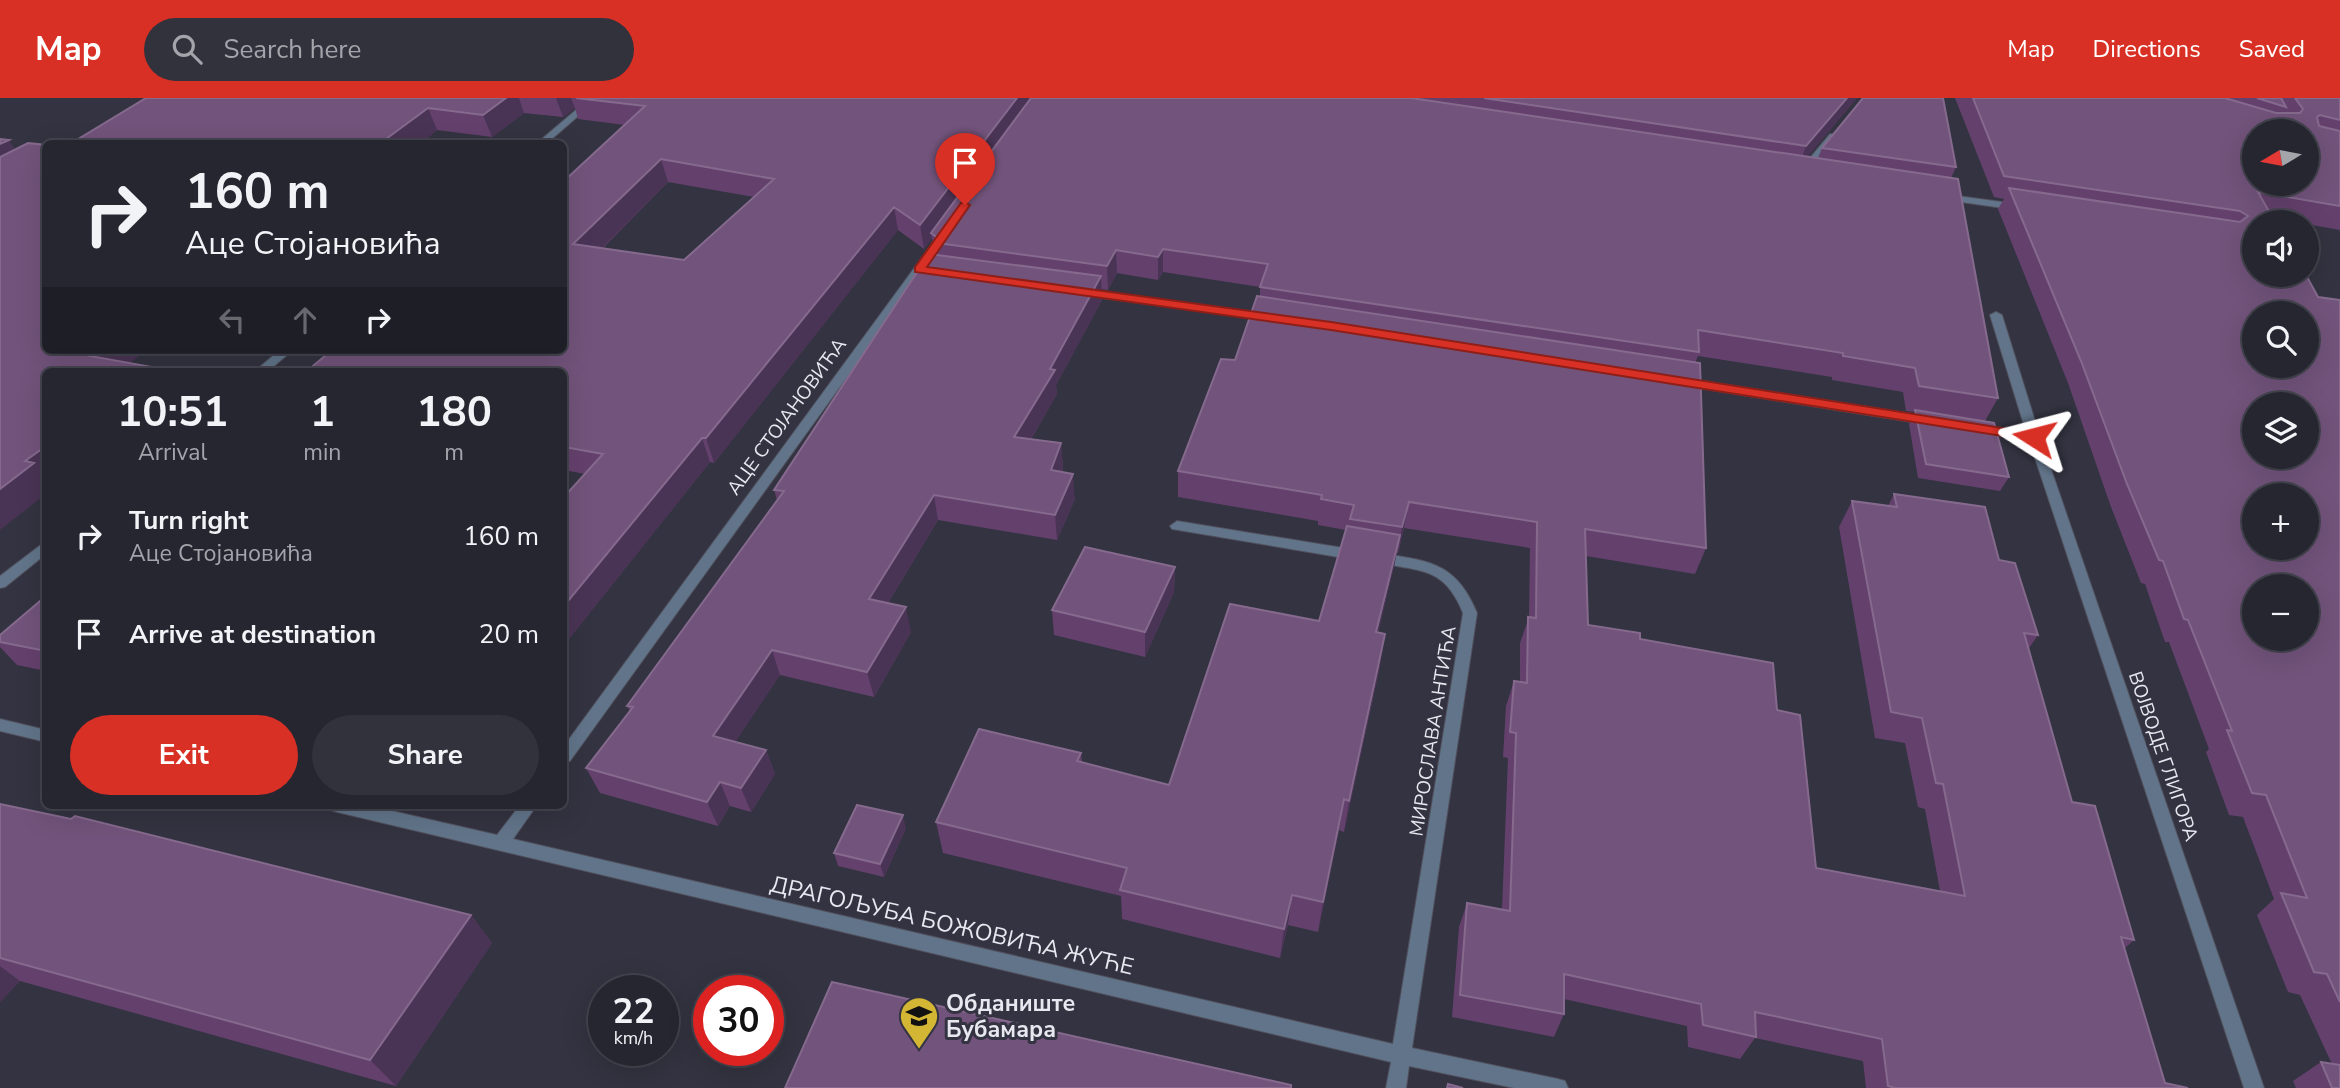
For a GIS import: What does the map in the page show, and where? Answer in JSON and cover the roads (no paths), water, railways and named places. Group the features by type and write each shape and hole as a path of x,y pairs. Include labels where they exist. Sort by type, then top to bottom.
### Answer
{"street":[{"path":"545,140 595,98"},
{"path":"1800,176 1844,123"},
{"path":"1786,173 1814,177"},
{"path":"1937,196 2034,210"},
{"name":"АЦЕ СТОЈАНОВИЋА","path":"567,753 950,227"},
{"path":"919,270 933,272"},
{"path":"1070,290 1276,318"},
{"name":"ВОЈВОДЕ ГЛИГОРА","path":"1996,315 2034,437 2254,1088"},
{"path":"265,368 282,354"},
{"path":"1665,379 1938,422"},
{"path":"1966,426 2034,437"},
{"name":"МИРОСЛАВА АНТИЋА","path":"1177,526 1426,565 1444,574 1459,587 1465,600 1469,613 1396,1088"},
{"path":"0,583 42,549"},
{"path":"0,725 42,735"},
{"name":"ДРАГОЉУБА БОЖОВИЋА ЖУЋЕ","path":"354,809 1401,1055 1558,1088"},
{"path":"500,844 525,809"}],"place":[{"name":"Обданиште Бубамара","path":"919,1050"}]}
